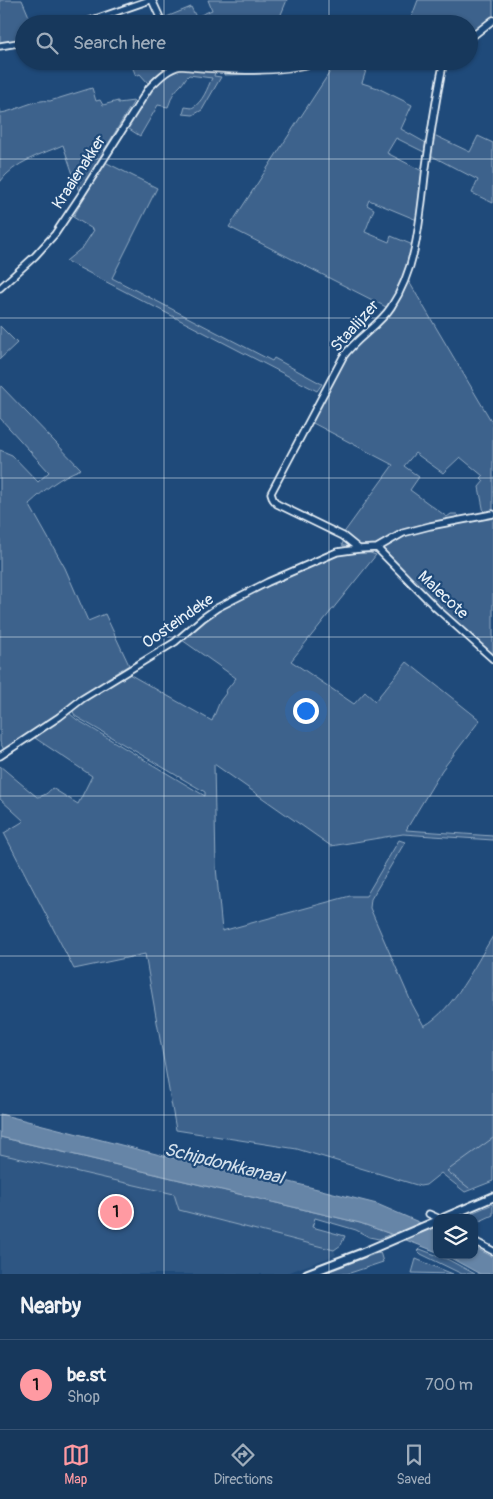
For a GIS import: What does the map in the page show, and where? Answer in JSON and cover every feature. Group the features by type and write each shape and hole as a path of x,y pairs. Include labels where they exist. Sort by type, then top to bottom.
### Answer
{"main road":[{"path":"453,1214 493,1197"},
{"path":"308,1274 362,1253 433,1221"}],"street":[{"path":"107,15 151,0 158,15"},
{"path":"478,32 493,20"},
{"path":"0,46 15,44"},
{"name":"Kraaienakker","path":"0,288 35,256 55,234 148,88 168,70"},
{"name":"Staalijzer","path":"360,549 343,536 277,504 271,492 343,357 350,347 390,310 407,274 418,231 429,146 442,70"},
{"path":"378,547 403,533 493,514"},
{"name":"Oosteindeke","path":"0,756 59,717 82,699 175,642 217,608 268,582 337,552 378,547"},
{"name":"Malecote","path":"378,547 436,608 493,659"},
{"path":"429,1214 433,1216"},
{"path":"478,1243 493,1251"}],"shaded area":[{"path":"0,0 22,0 28,15 15,15 15,42 0,44"},
{"path":"208,0 287,0 281,15 201,15 212,10"},
{"path":"418,0 493,0 493,17 478,29 478,15 412,15"},
{"path":"191,7 195,15 171,15"},
{"path":"134,70 163,70 148,83 140,74 136,76"},
{"path":"194,70 215,72 214,76 221,77 202,110 193,115 183,114 185,107 192,108 199,102 212,78 189,75 186,77 174,93 168,107 158,105 140,136 126,127 157,83 174,72"},
{"path":"225,70 262,70 261,74 224,75"},
{"path":"331,70 366,70 362,83 378,88 412,105 401,129 426,143 424,152 396,138 387,153 422,171 417,220 369,200 367,205 374,209 365,232 389,242 391,236 413,245 403,278 388,308 229,227"},
{"path":"92,88 96,101 100,100 103,105 118,101 118,103 134,101 79,192 63,145 21,164 0,182 0,109 1,113 7,112 39,101 50,101"},
{"path":"434,135 470,152 478,136 493,143 493,203 472,193 478,180 430,155"},
{"path":"105,162 157,188 112,278 272,361 274,358 322,384 317,391 66,261 83,247 94,230 73,217"},
{"path":"408,280 493,424 493,511 484,513 479,487 484,481 481,478 483,476 460,457 443,473 415,453 404,466 419,477 410,490 447,517 451,514 457,514 460,517 409,528 370,546 360,546 352,541 349,546 343,546 342,544 347,536 343,534 393,465 311,422 350,352 394,310"},
{"path":"0,326 17,343 0,359"},
{"path":"0,385 81,469 53,484 29,504 65,568 88,621 105,614 129,665 4,750 0,742 0,450 12,455 38,482 49,472 0,418"},
{"path":"493,517 493,655 439,607 384,551 384,548 423,530"},
{"path":"370,553 376,555 291,661 354,704 365,692 375,701 407,662 480,720 442,770 406,830 493,836 493,840 403,834 331,846 214,764 216,867 222,931 350,896 366,896 399,840 405,842 371,899 370,908 412,1004 424,1026 445,1009 454,998 493,936 493,1181 465,1192 441,1173 426,1185 420,1186 297,1149 176,1130 145,954 74,969 4,833 24,821 0,799 0,766 37,797 46,794 52,788 78,804 92,776 35,738 69,713 205,796 205,792 75,716 72,709 129,674 212,721 225,692 236,678 182,640 203,622 228,605 307,568 338,555"},
{"path":"0,1114 164,1156 266,1176 377,1204 433,1228 433,1250 360,1223 0,1137"},
{"path":"0,1137 360,1223 391,1234 379,1239 369,1237 356,1230 315,1218 312,1227 345,1236 341,1245 334,1250 179,1210 174,1194 0,1154"},
{"path":"0,1154 174,1194 180,1210 334,1250 336,1255 284,1274 0,1274"},
{"path":"493,1204 493,1215 478,1222 478,1214 469,1214"},
{"path":"420,1249 433,1254 433,1259 449,1260 475,1274 462,1274 421,1254 418,1251"},
{"path":"478,1249 493,1257 493,1274 480,1274 452,1259 478,1259"},
{"path":"380,1252 383,1262 347,1274 322,1274"},
{"path":"416,1259 453,1274 412,1273"}],"waterway":[{"path":"469,1188 447,1171 493,1138"}],"place":[{"name":"be.st","path":"116,1212"}],"water label":[{"name":"Schipdonkkanaal","path":"224,1164"}]}
